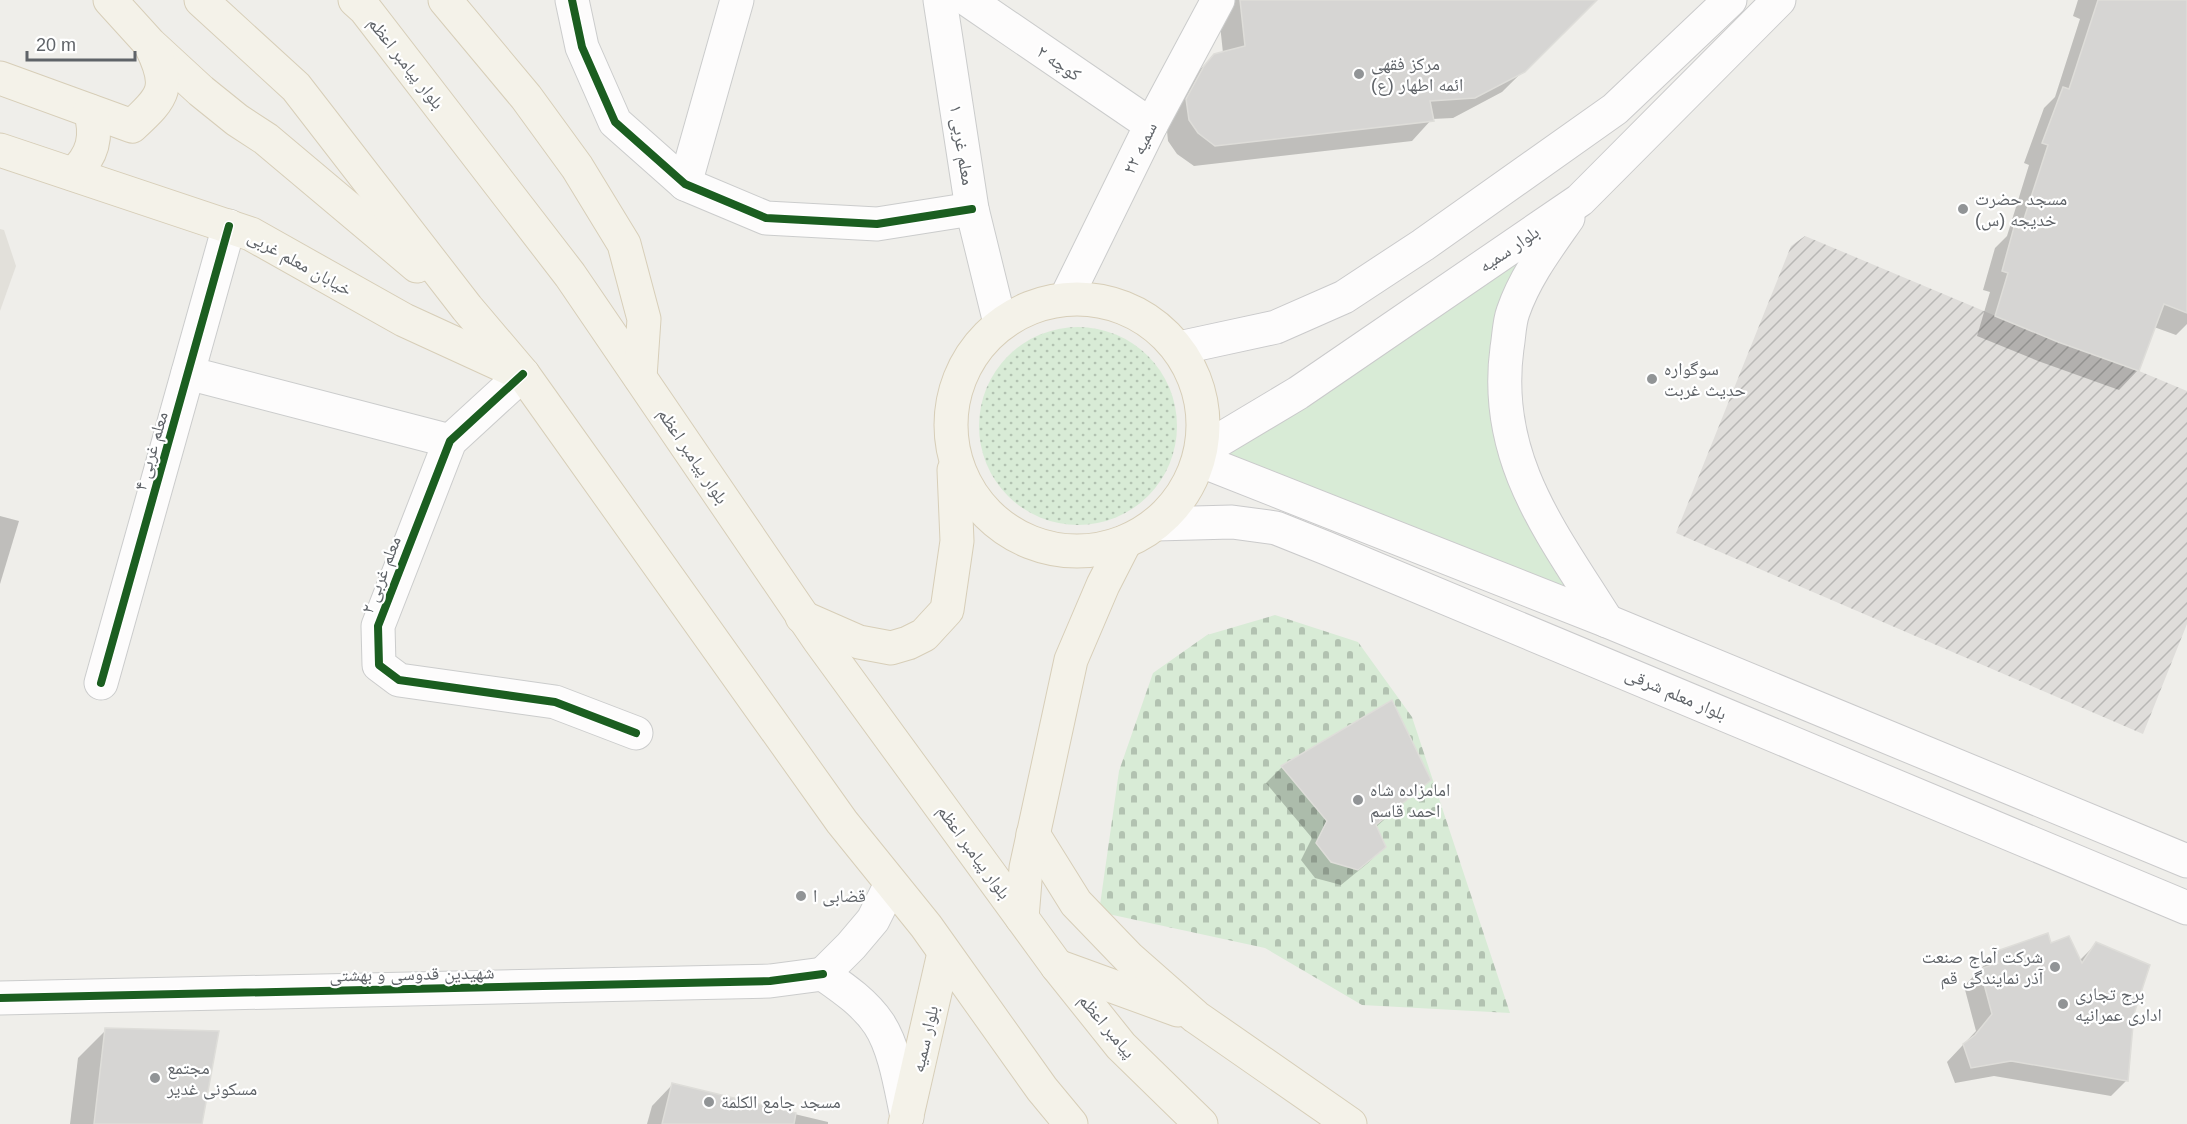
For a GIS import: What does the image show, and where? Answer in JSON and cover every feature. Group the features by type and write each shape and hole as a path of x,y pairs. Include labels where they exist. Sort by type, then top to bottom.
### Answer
{"main road":[{"path":"110,0 150,44 201,91 237,120 266,139 467,308"},
{"path":"201,0 296,87 467,308 523,375 842,822 926,926 1042,1089 1071,1124"},
{"name":"بلوار پیامبر اعظم","path":"355,0 365,9 570,275 802,617 1022,918"},
{"path":"445,0 532,106 577,167 624,244 644,319 640,377"},
{"path":"0,78 132,126 155,105 164,85 162,68 150,44"},
{"path":"73,174 82,167 93,146 93,122 90,111"},
{"name":"خیابان معلم غربی","path":"0,150 251,234 404,320 523,375"},
{"path":"802,617 860,642 891,648 924,635 947,610 957,541 954,459 949,422 956,384 974,350 1000,323 1031,306 1066,298 1108,302 1148,319 1179,348 1197,382 1204,421 1200,455 1183,495 1156,524 1125,542 1090,551 1055,550 1020,539 991,519 968,492 954,459"},
{"path":"1022,918 1026,868 1071,660 1103,585 1125,542"},
{"path":"1033,834 1076,903 1129,958 1196,1017 1350,1124"},
{"name":"پیامبر اعظم","path":"1022,918 1121,1046 1201,1124"},
{"name":"بلوار سمیه","path":"906,1120 944,953"},
{"path":"1057,966 1196,1017"}],"street":[{"path":"572,0 582,47 615,122 685,184 766,218 877,224 972,209"},
{"path":"685,184 737,0"},
{"name":"معلم غربی ۱","path":"940,0 972,209 1000,323"},
{"name":"کوچه ۲","path":"968,0 1151,125"},
{"name":"سمیه ۲۲","path":"1066,298 1151,125 1218,0"},
{"path":"1179,348 1276,327 1344,297 1423,245 1615,109 1730,0"},
{"name":"بلوار سمیه","path":"1200,455 1298,393 1580,200 1779,0"},
{"path":"1580,200 1534,266 1512,314 1504,369 1506,418 1517,465 1538,512 1607,621"},
{"name":"معلم غربی ۴","path":"102,683 229,226"},
{"path":"188,373 450,441"},
{"name":"معلم غربی ۲","path":"523,375 450,441 378,626 379,665 399,680 555,702 636,733"},
{"path":"1200,455 2187,861"},
{"name":"بلوار معلم شرقی","path":"1156,524 1232,522 1276,528 2187,908"},
{"path":"891,884 873,920 852,946 823,974 854,996 879,1024 895,1063 906,1120"},
{"name":"شهیدین قدوسی و بهشتی","path":"0,998 770,981 823,974"}],"shaded area":[{"path":"0,229 4,230 16,266 0,311"},
{"path":"1805,236 2058,342 2187,391 2187,624 2143,734 1676,533 1791,246"}],"green space":[{"path":"1580,200 1534,266 1506,418 1607,621 1202,455"},
{"path":"1068,327 1088,327 1107,331 1125,339 1141,349 1155,363 1173,397 1177,426 1173,455 1165,473 1155,489 1141,503 1107,521 1088,525 1068,525 1049,521 1031,513 1015,503 1001,489 983,455 979,436 979,416 983,397 991,379 1001,363 1015,349 1049,331"},
{"name":"امامزاده شاه احمد قاسم","path":"1275,615 1358,642 1412,717 1510,1013 1362,1005 1265,948 1099,912 1119,771 1153,673 1207,635"}],"building":[{"name":"مرکز فقهی ائمه اطهار (ع)","path":"1240,0 1597,0 1525,72 1475,98 1430,101 1434,121 1215,146 1198,133 1189,120 1186,99 1204,66 1214,54 1245,46"},
{"path":"2098,0 2187,0 2187,313 2164,304 2139,371 2058,342 1995,316 2008,273 2002,271 2014,227 2021,228 2048,145 2042,143 2063,87 2069,89"},
{"name":"امامزاده شاه احمد قاسم","path":"1392,700 1431,780 1376,825 1386,847 1358,870 1331,862 1316,843 1327,821 1281,766"},
{"name":"برج تجاری اداری عمرانیه","path":"2048,933 2051,943 2069,936 2082,963 2096,942 2150,965 2134,1014 2128,1081 2011,1061 1971,1068 1963,1044 1975,1035 1992,1014 1980,969 1998,963 1994,952"},
{"name":"مجتمع مسکونی غدیر","path":"105,1028 219,1031 202,1124 94,1124"},
{"name":"مسجد جامع الکلمة","path":"672,1083 796,1113 794,1124 662,1124"}],"cycle path":[{"path":"572,0 582,47 615,122 685,184 766,218 877,224 972,209"},
{"path":"101,683 229,226"},
{"path":"523,374 450,441 378,626 379,665 399,680 555,702 636,733"},
{"path":"0,998 770,981 823,974"}],"place":[{"name":"مرکز فقهی ائمه اطهار (ع)","path":"1359,74"},
{"name":"مسجد حضرت خدیجه (س)","path":"1963,209"},
{"name":"سوگواره حدیث غربت","path":"1652,379"},
{"name":"امامزاده شاه احمد قاسم","path":"1358,800"},
{"name":"قضابی ا","path":"801,896"},
{"name":"شرکت آماج صنعت آذر نمایندگی قم","path":"2055,967"},
{"name":"برج تجاری اداری عمرانیه","path":"2063,1004"},
{"name":"مجتمع مسکونی غدیر","path":"155,1078"},
{"name":"مسجد جامع الکلمة","path":"709,1102"}]}
